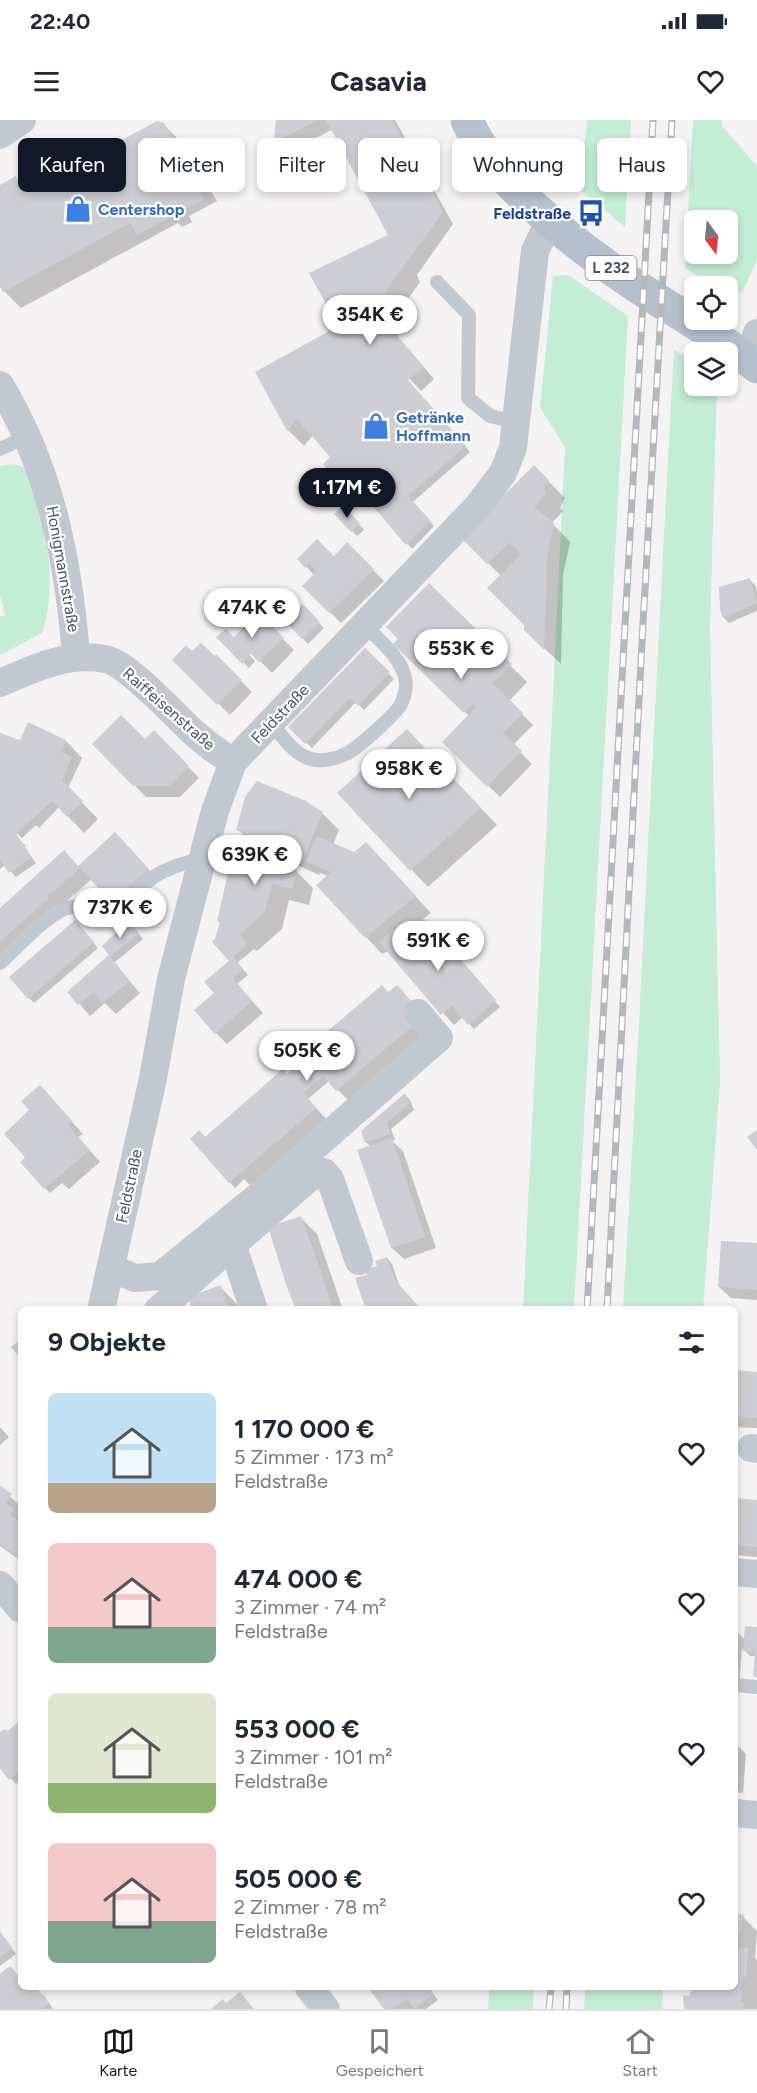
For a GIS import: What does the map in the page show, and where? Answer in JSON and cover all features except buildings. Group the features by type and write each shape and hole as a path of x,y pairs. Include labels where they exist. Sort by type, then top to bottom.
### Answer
{"main road":[{"name":"L 232","path":"467,120 492,164 509,183 575,241 596,258 715,337 754,354"}],"street":[{"path":"0,135 22,120"},
{"name":"Feldstraße","path":"102,1306 152,1083 171,979 215,811 233,762 477,507 503,474 513,448 536,251 550,220"},
{"name":"Honigmannstraße","path":"0,385 26,437 50,497 62,545 73,611 76,657"},
{"name":"Raiffeisenstraße","path":"0,683 48,663 76,657 108,659 128,671 194,734 233,762"},
{"path":"111,1268 135,1278 160,1276 256,1198 439,1038 418,1013"},
{"path":"163,1306 309,1178 324,1172 330,1179 358,1261"},
{"path":"232,1244 253,1306"},
{"path":"738,1572 757,1574"},
{"path":"0,1585 18,1606"},
{"path":"738,1814 757,1815"},
{"path":"311,1990 326,2009"}],"lane":[{"path":"437,282 469,315 468,398 490,416 515,422"},
{"path":"0,449 26,437"},
{"path":"271,724 293,748 307,758 333,759 358,746 399,707 406,680 394,655 364,625"},
{"path":"0,963 56,911 73,906 103,911 115,909 166,869 202,858"},
{"path":"738,1685 757,1687"}],"green space":[{"path":"587,120 631,120 630,138 597,138 597,192 627,192 625,227 583,192 585,192"},
{"path":"693,120 722,120 722,126 757,166 757,260 742,293 738,292 738,276 697,276 685,268 685,264 738,264 738,210 688,210"},
{"path":"568,275 628,316 574,1306 523,1306 565,447 540,408 553,276"},
{"path":"674,350 684,356 684,396 717,396 710,628 720,1082 703,1306 623,1306"},
{"path":"14,464 24,467 38,507 47,549 50,592 42,633 0,655 0,617 5,615 0,596 0,466"},
{"path":"489,1990 534,1990 533,2009 488,2009"},
{"path":"585,1990 663,1990 662,2009 584,2009"}],"railway":[{"path":"587,1306 653,120"},
{"path":"607,1306 672,120"},
{"path":"549,2009 551,1990"},
{"path":"566,2009 567,1990"}],"place":[{"name":"Centershop","path":"78,209"},
{"name":"Feldstraße","path":"591,213"},
{"name":"Getränke Hoffmann","path":"376,426"}]}
